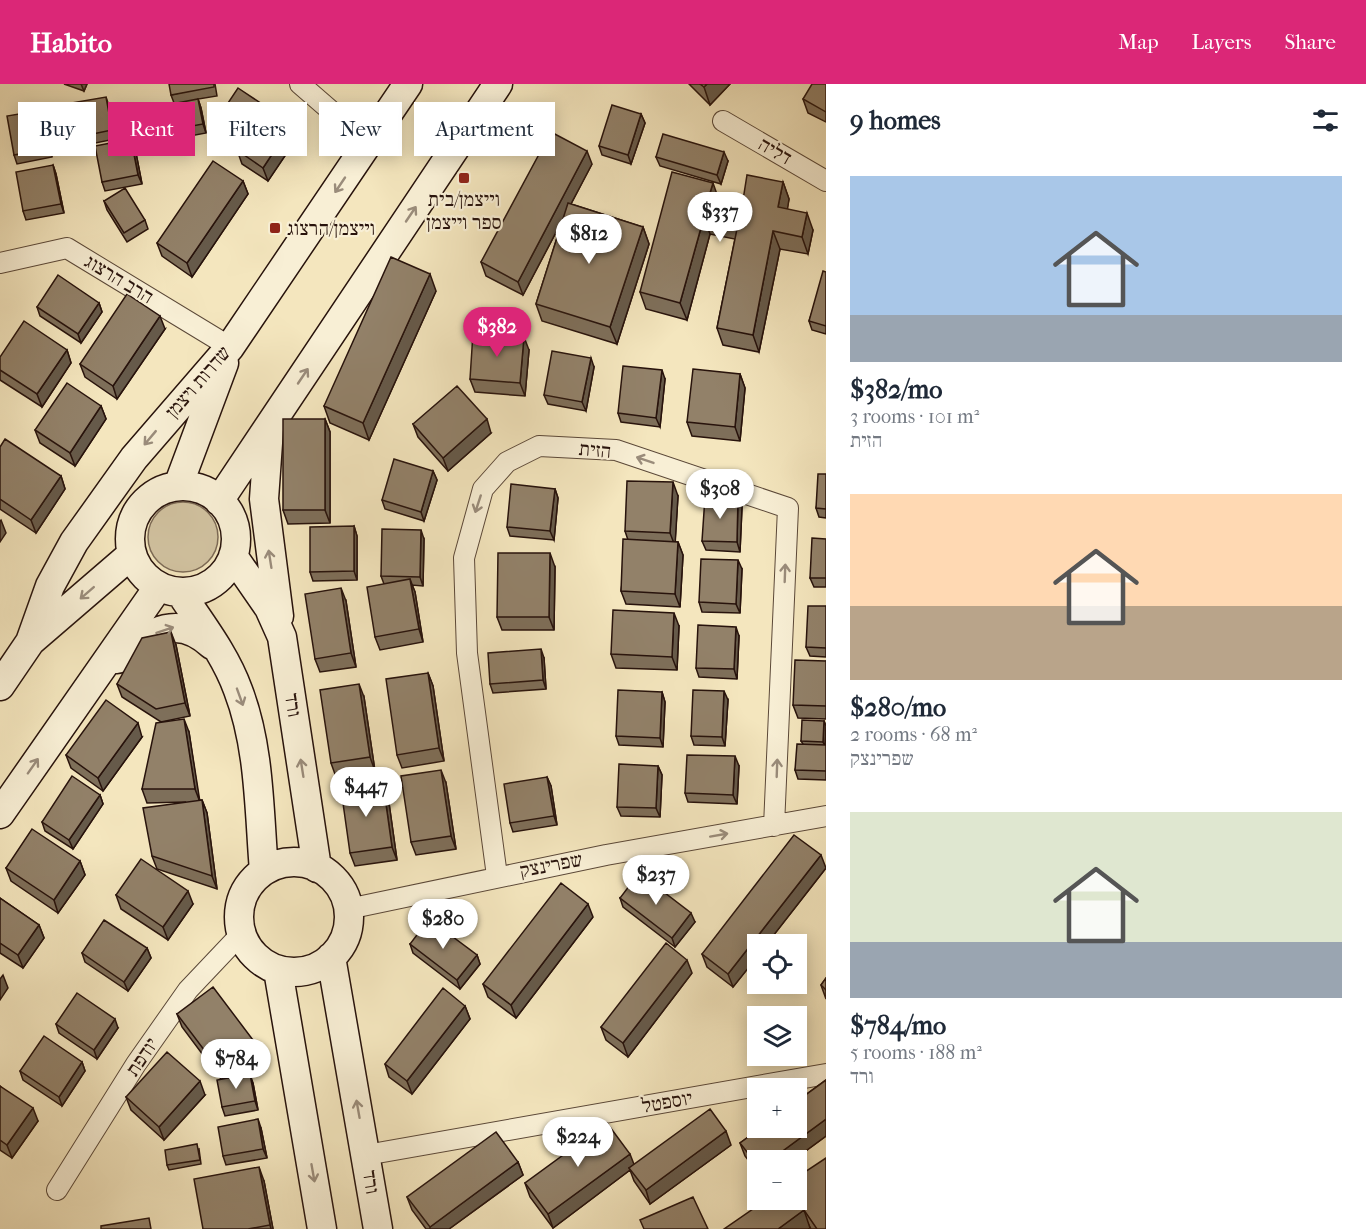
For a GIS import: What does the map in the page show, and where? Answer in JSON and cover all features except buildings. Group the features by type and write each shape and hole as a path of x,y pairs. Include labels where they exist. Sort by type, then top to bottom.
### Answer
{"street":[{"path":"300,84 321,102"},
{"name":"שדרות ויצמן","path":"396,102 408,84"},
{"path":"219,501 498,84"},
{"name":"דליה","path":"723,121 826,181"},
{"name":"שדרות ויצמן","path":"0,686 30,642 50,586 74,542 134,458 230,347 359,156"},
{"name":"הרב הרצוג","path":"0,263 67,248 230,347"},
{"path":"178,486 230,347"},
{"path":"270,424 264,499 282,637"},
{"name":"הזית","path":"497,876 467,652 464,558 483,489 507,462 539,446 616,450 788,508 774,826"},
{"path":"169,589 197,590 212,583 225,571 232,556 236,542 234,526 219,501 200,489 178,486 150,498 139,510 132,524 132,554 138,567 169,589 220,652 247,714 256,765 264,871"},
{"path":"30,642 132,554"},
{"name":"ורד","path":"232,556 269,608 282,637 317,868"},
{"path":"0,814 99,673 169,589"},
{"path":"99,673 149,636 178,626 194,631 220,652"},
{"name":"שפרינצק","path":"348,909 497,876 826,816"},
{"path":"300,862 317,868 332,878 343,892 348,909 348,927 342,943 331,957 306,970 297,972 278,970 262,963 249,950 241,934 238,917 242,899 250,883 264,871 281,864 300,862"},
{"name":"יודפת","path":"57,1190 136,1064 188,990 241,934"},
{"name":"ורד","path":"331,957 378,1229"},
{"path":"278,970 322,1229"},
{"name":"יוספטל","path":"366,1155 826,1074"}],"shaded area":[{"path":"183,502 196,505 208,512 215,524 218,537 215,550 208,562 196,569 183,572 170,569 158,562 151,550 148,537 151,524 158,512 170,505"}],"place":[{"name":"וייצמן/בית ספר וייצמן","path":"464,178"},
{"name":"וייצמן/הרצוג","path":"275,228"}]}
